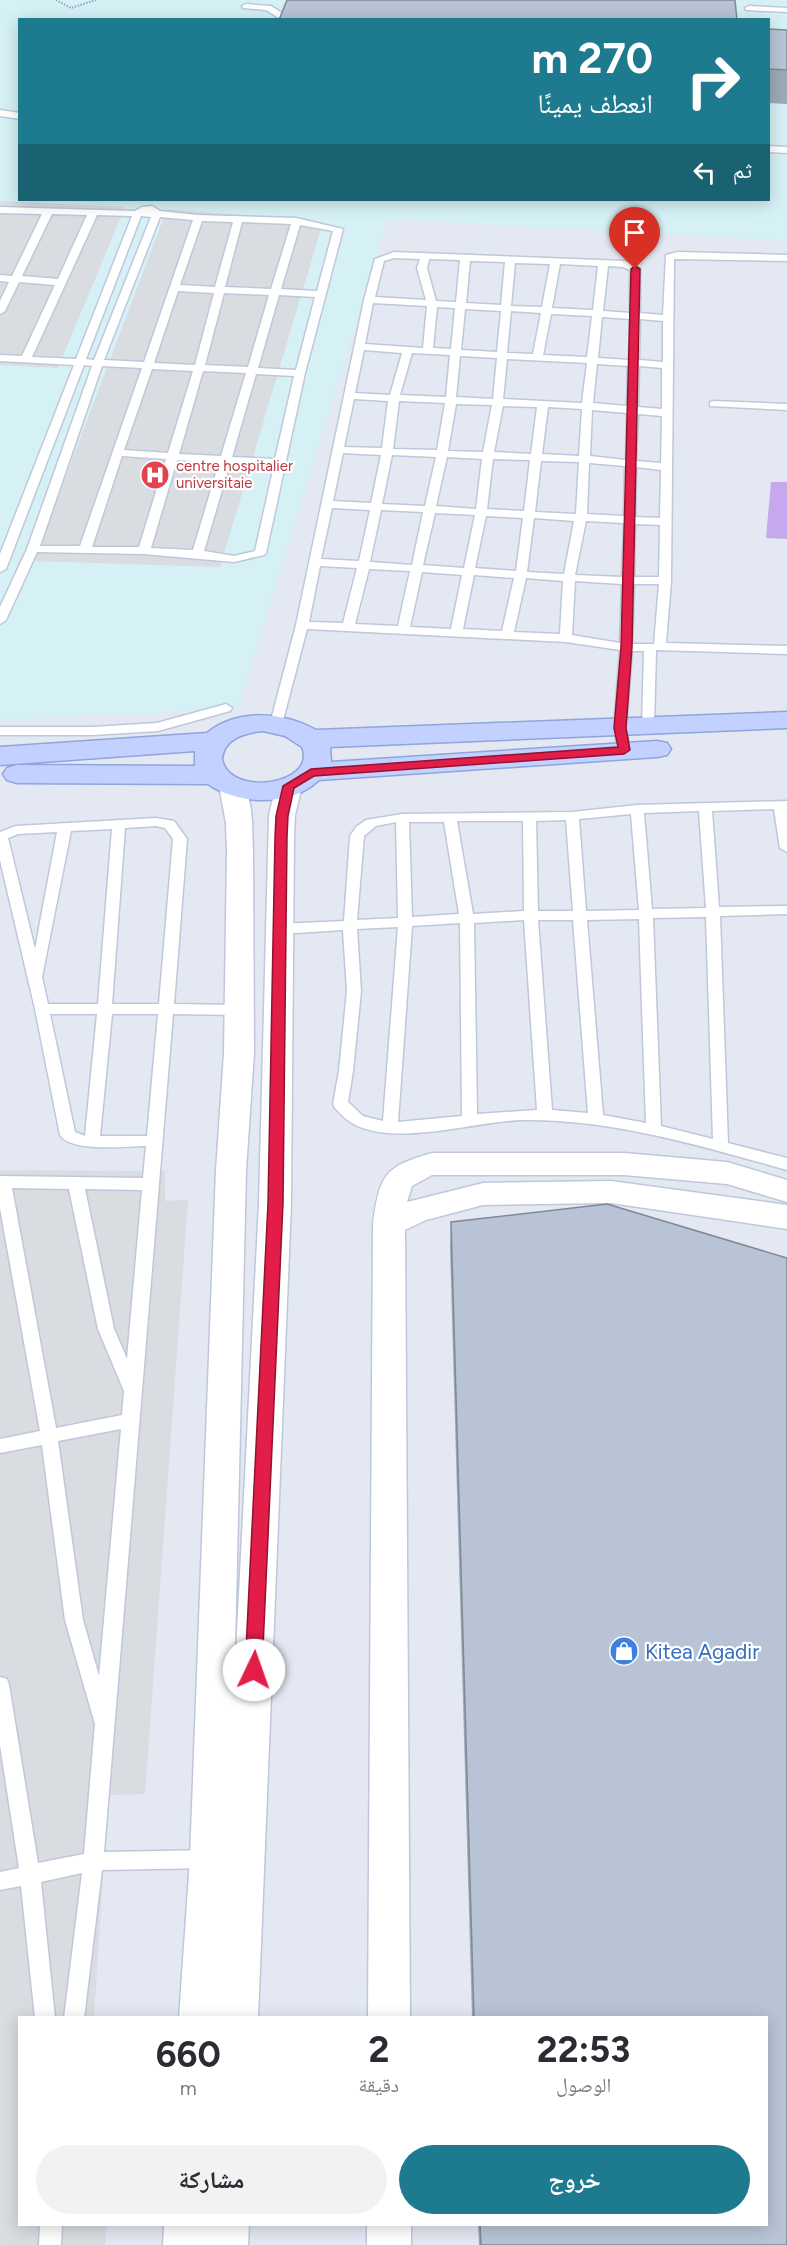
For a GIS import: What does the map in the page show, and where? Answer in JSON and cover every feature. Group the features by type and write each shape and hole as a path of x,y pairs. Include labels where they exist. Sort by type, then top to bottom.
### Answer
{"street":[{"path":"0,774 223,780 263,791 300,779 622,739 648,727 787,720"},
{"path":"200,2016 210,1859 231,1170 239,1053 239,823 223,780 209,766 207,758 215,741 227,732 242,726 276,724 301,732 316,746 318,755 300,779 282,816 276,1203 237,2016"},
{"path":"310,739 622,739 787,742"},
{"path":"0,756 215,741"},
{"path":"389,2016 389,1224 394,1185 409,1170 432,1164 624,1164 727,1173 787,1191"},
{"path":"389,1224 418,1210 483,1194 599,1192 787,1217"},
{"path":"185,2245 186,2226"},
{"path":"226,2245 227,2226"},
{"path":"389,2226 389,2245"}],"lane":[{"path":"246,6 268,8 286,18"},
{"path":"749,8 787,10"},
{"path":"0,113 18,116"},
{"path":"770,149 787,150"},
{"path":"0,620 33,549 153,207"},
{"path":"0,211 138,213 153,207 198,218 296,221 338,229 300,373 260,554 234,559 144,551 33,549"},
{"path":"0,311 48,212"},
{"path":"26,359 93,213"},
{"path":"0,569 138,213"},
{"path":"85,549 198,218"},
{"path":"144,551 199,369 238,219"},
{"path":"198,554 296,221"},
{"path":"276,724 302,625 369,300 380,259 394,255 625,264 635,269 635,316 622,739"},
{"path":"648,727 655,647 665,581 669,257 678,255 787,258"},
{"path":"425,257 422,268 432,303 428,351"},
{"path":"403,630 442,454 451,400 465,258"},
{"path":"456,632 481,511 498,402 510,260"},
{"path":"538,356 555,263"},
{"path":"566,638 569,576 580,516 586,406 603,264"},
{"path":"0,278 62,282"},
{"path":"174,288 321,294"},
{"path":"369,300 668,318"},
{"path":"360,347 668,364"},
{"path":"348,628 364,565 387,452 394,398 408,350"},
{"path":"0,358 300,373"},
{"path":"350,396 586,406 667,413"},
{"path":"507,635 521,574 543,404"},
{"path":"714,404 787,407"},
{"path":"338,450 584,459 666,467"},
{"path":"118,453 280,463"},
{"path":"327,504 666,522"},
{"path":"315,562 627,581 665,581"},
{"path":"302,625 566,638 626,647 787,650"},
{"path":"0,730 93,731 158,726 226,708"},
{"path":"787,849 783,805 637,810 572,816 402,818 376,820 363,827 357,836 350,927 354,991 346,1071 340,1104 359,1120 390,1128 523,1115 596,1119 654,1130 787,1164"},
{"path":"705,807 712,913 721,1146"},
{"path":"637,810 646,915 654,1130"},
{"path":"529,816 531,915 545,1116"},
{"path":"572,816 596,1119"},
{"path":"450,817 467,919 470,1121"},
{"path":"390,1128 405,924 402,818"},
{"path":"92,1140 105,1010 119,823"},
{"path":"74,2016 93,1861 105,1730 152,1141 180,839 176,830 169,824 119,823 15,830 1,836 36,982 68,1135 74,1139 152,1141"},
{"path":"36,982 65,827"},
{"path":"280,929 405,924 531,915 646,915 787,910"},
{"path":"42,1009 239,1010"},
{"path":"105,1730 74,1620 49,1436 2,1182 150,1184"},
{"path":"76,1183 106,1329 133,1393"},
{"path":"0,1446 130,1420"},
{"path":"0,1684 30,1874 45,2016"},
{"path":"0,1881 93,1861 210,1859"},
{"path":"50,2245 51,2226"}],"path":[{"path":"56,0 71,8 96,0"}],"shaded area":[{"name":"centre hospitalier universitaie","path":"0,0 787,0 787,241 388,219 238,709 0,720"},
{"path":"0,201 125,207 58,368 0,365"},
{"path":"167,209 323,222 220,567 34,561"},
{"path":"771,482 787,482 787,539 766,538"},
{"path":"0,1170 165,1171 165,1201 188,1200 145,1794 108,1795 94,2016 18,2016 18,2226 106,2226 105,2245 0,2245"}],"building":[{"path":"287,0 735,0 737,18 280,18"},
{"path":"770,29 787,30 787,70 770,69"},
{"name":"Kitea Agadir","path":"607,1204 787,1258 787,2245 481,2245 480,2226 768,2226 768,2016 474,2016 451,1222"}],"place":[{"name":"centre hospitalier universitaie","path":"155,475"},
{"name":"Kitea Agadir","path":"624,1651"}],"route":[{"path":"254,1670 276,1203 281,837 282,816 289,786 303,780 311,772 624,750 620,728 626,647 635,269"}]}
